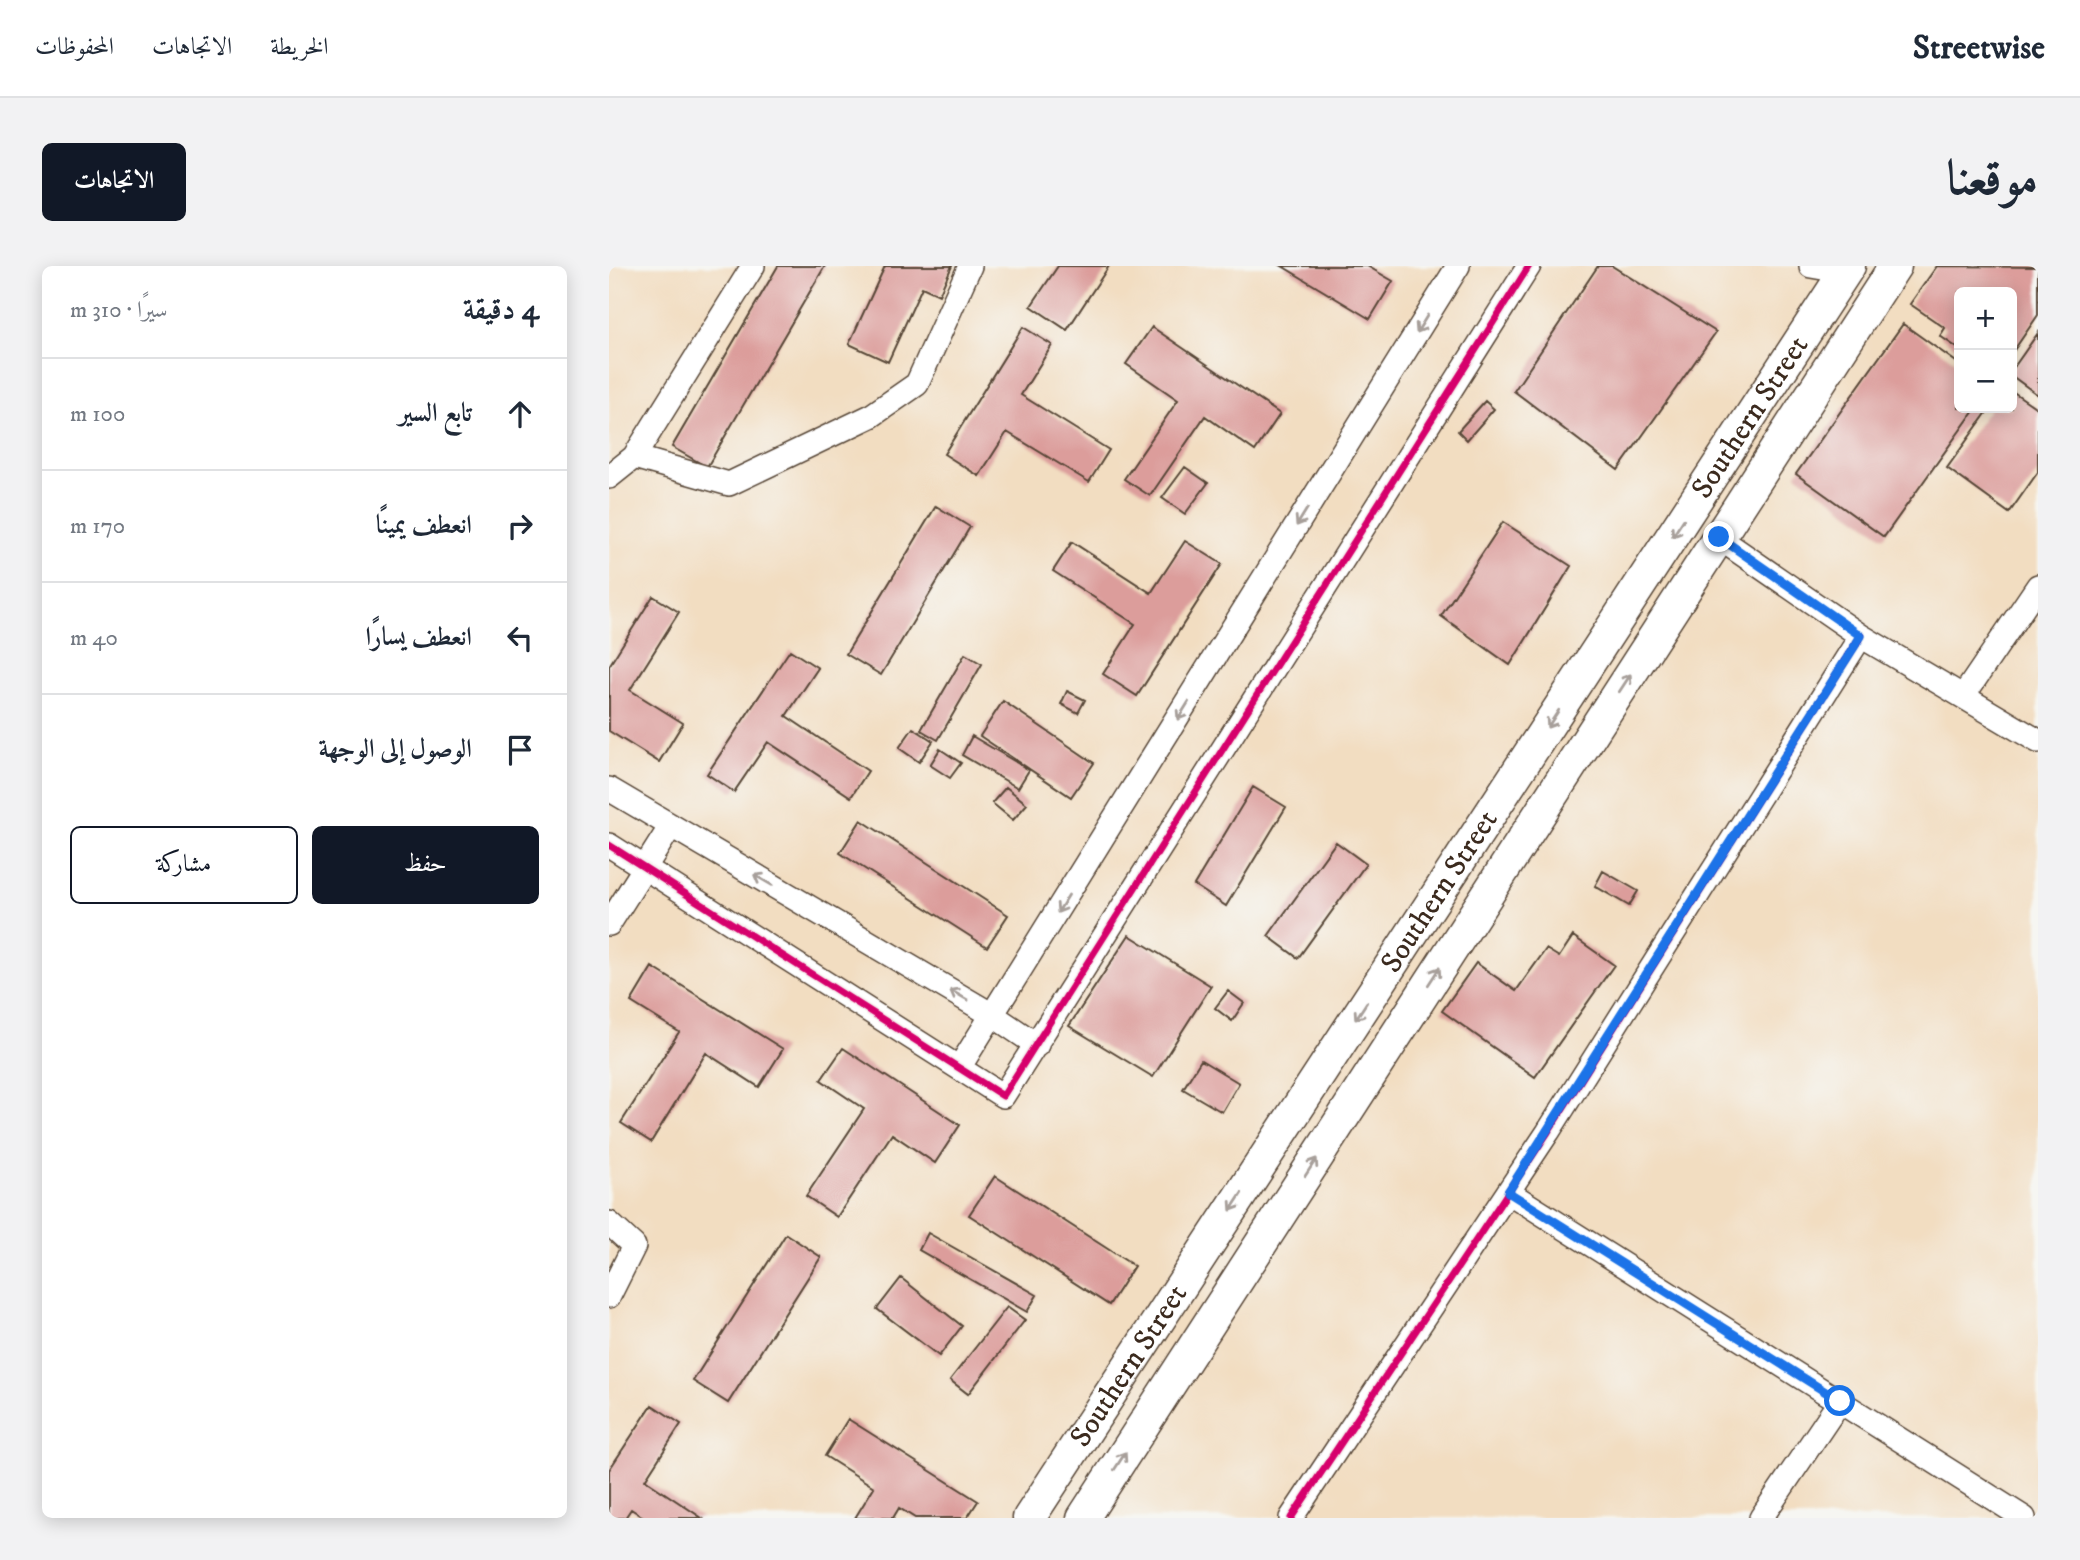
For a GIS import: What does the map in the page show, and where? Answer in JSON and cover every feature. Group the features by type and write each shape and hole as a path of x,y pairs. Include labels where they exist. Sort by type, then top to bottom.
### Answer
{"main road":[{"name":"Southern Street","path":"1083,1518 1895,266"},
{"name":"Southern Street","path":"1029,1518 1846,268"}],"street":[{"path":"609,477 634,457 753,266"},
{"path":"634,457 729,484 871,416 917,384 970,266"},
{"path":"959,1068 994,1016 1458,266"},
{"path":"609,845 1003,1096 1529,266"},
{"path":"1811,266 1846,268"},
{"path":"1719,537 1861,636 2038,741"},
{"path":"1964,695 2038,586"},
{"path":"1291,1518 1508,1192 1861,636"},
{"path":"609,789 994,1016 1037,1045"},
{"path":"609,923 642,867 671,826"},
{"path":"1508,1192 2024,1518"},
{"path":"609,1223 633,1246 609,1296"},
{"path":"1761,1518 1840,1401"}],"building":[{"path":"778,266 825,266 707,467 672,447"},
{"path":"885,266 952,266 939,295 922,287 888,362 849,344"},
{"path":"1058,266 1109,266 1067,330 1031,306"},
{"path":"1282,266 1367,266 1393,281 1370,319"},
{"path":"1598,266 1612,266 1716,332 1618,470 1514,391"},
{"path":"1937,266 2038,267 2038,315 2017,346 2017,287 1954,287 1954,346 1940,336 1945,328 1910,304"},
{"path":"1903,324 1954,360 1954,413 1972,413 1884,537 1796,474"},
{"path":"1023,327 1052,345 1021,395 1109,450 1089,482 1007,432 979,476 944,454"},
{"path":"1152,327 1280,414 1255,451 1205,416 1150,496 1124,479 1178,400 1126,364"},
{"path":"2038,333 2038,395 2017,380 2017,363"},
{"path":"2017,394 2038,409 2038,472 2009,513 1947,468 1986,413 2017,413"},
{"path":"1485,401 1494,409 1467,440 1458,431"},
{"path":"1185,467 1208,483 1185,514 1162,498"},
{"path":"936,506 970,527 881,675 846,654"},
{"path":"1503,522 1571,566 1510,665 1441,616"},
{"path":"1185,541 1222,564 1137,696 1103,674 1135,624 1053,571 1072,542 1151,593"},
{"path":"653,596 679,612 630,690 683,723 659,762 609,731 609,666"},
{"path":"790,650 818,668 786,716 868,771 851,797 768,742 734,792 707,774"},
{"path":"965,654 982,664 938,740 921,730"},
{"path":"1067,691 1085,700 1078,713 1061,704"},
{"path":"1003,701 1094,763 1071,797 980,736"},
{"path":"913,728 933,741 919,762 899,748"},
{"path":"972,736 1029,770 1018,788 962,755"},
{"path":"940,749 961,763 950,778 930,765"},
{"path":"1006,787 1027,804 1013,820 992,803"},
{"path":"1253,787 1286,807 1226,906 1194,885"},
{"path":"861,820 1008,915 987,947 840,853"},
{"path":"1336,842 1366,864 1298,958 1268,936"},
{"path":"1603,871 1638,891 1629,906 1595,886"},
{"path":"1129,935 1211,986 1153,1077 1069,1026"},
{"path":"1573,936 1614,965 1535,1077 1442,1011 1476,963 1516,991 1546,949 1559,957"},
{"path":"652,967 783,1049 759,1087 706,1053 651,1142 621,1123 679,1032 631,1002"},
{"path":"1228,991 1244,1003 1232,1021 1215,1008"},
{"path":"843,1048 960,1125 935,1163 892,1134 837,1217 806,1196 864,1109 821,1080"},
{"path":"1201,1060 1239,1083 1222,1112 1183,1089"},
{"path":"995,1176 1134,1266 1109,1305 969,1215"},
{"path":"928,1233 1037,1295 1027,1312 919,1250"},
{"path":"786,1234 821,1257 728,1403 693,1381"},
{"path":"901,1278 962,1326 939,1356 877,1309"},
{"path":"1007,1307 1025,1320 968,1394 950,1380"},
{"path":"652,1405 681,1424 645,1480 702,1518 645,1518 631,1509 625,1518 609,1518 609,1470"},
{"path":"848,1419 978,1501 967,1518 915,1518 899,1508 893,1518 855,1518 874,1487 825,1456"}],"cycle path":[{"path":"609,845 1003,1096 1529,266"},
{"path":"1291,1518 1548,1132 1861,636"}],"route":[{"path":"1719,537 1861,636 1508,1192 1840,1401"}]}
